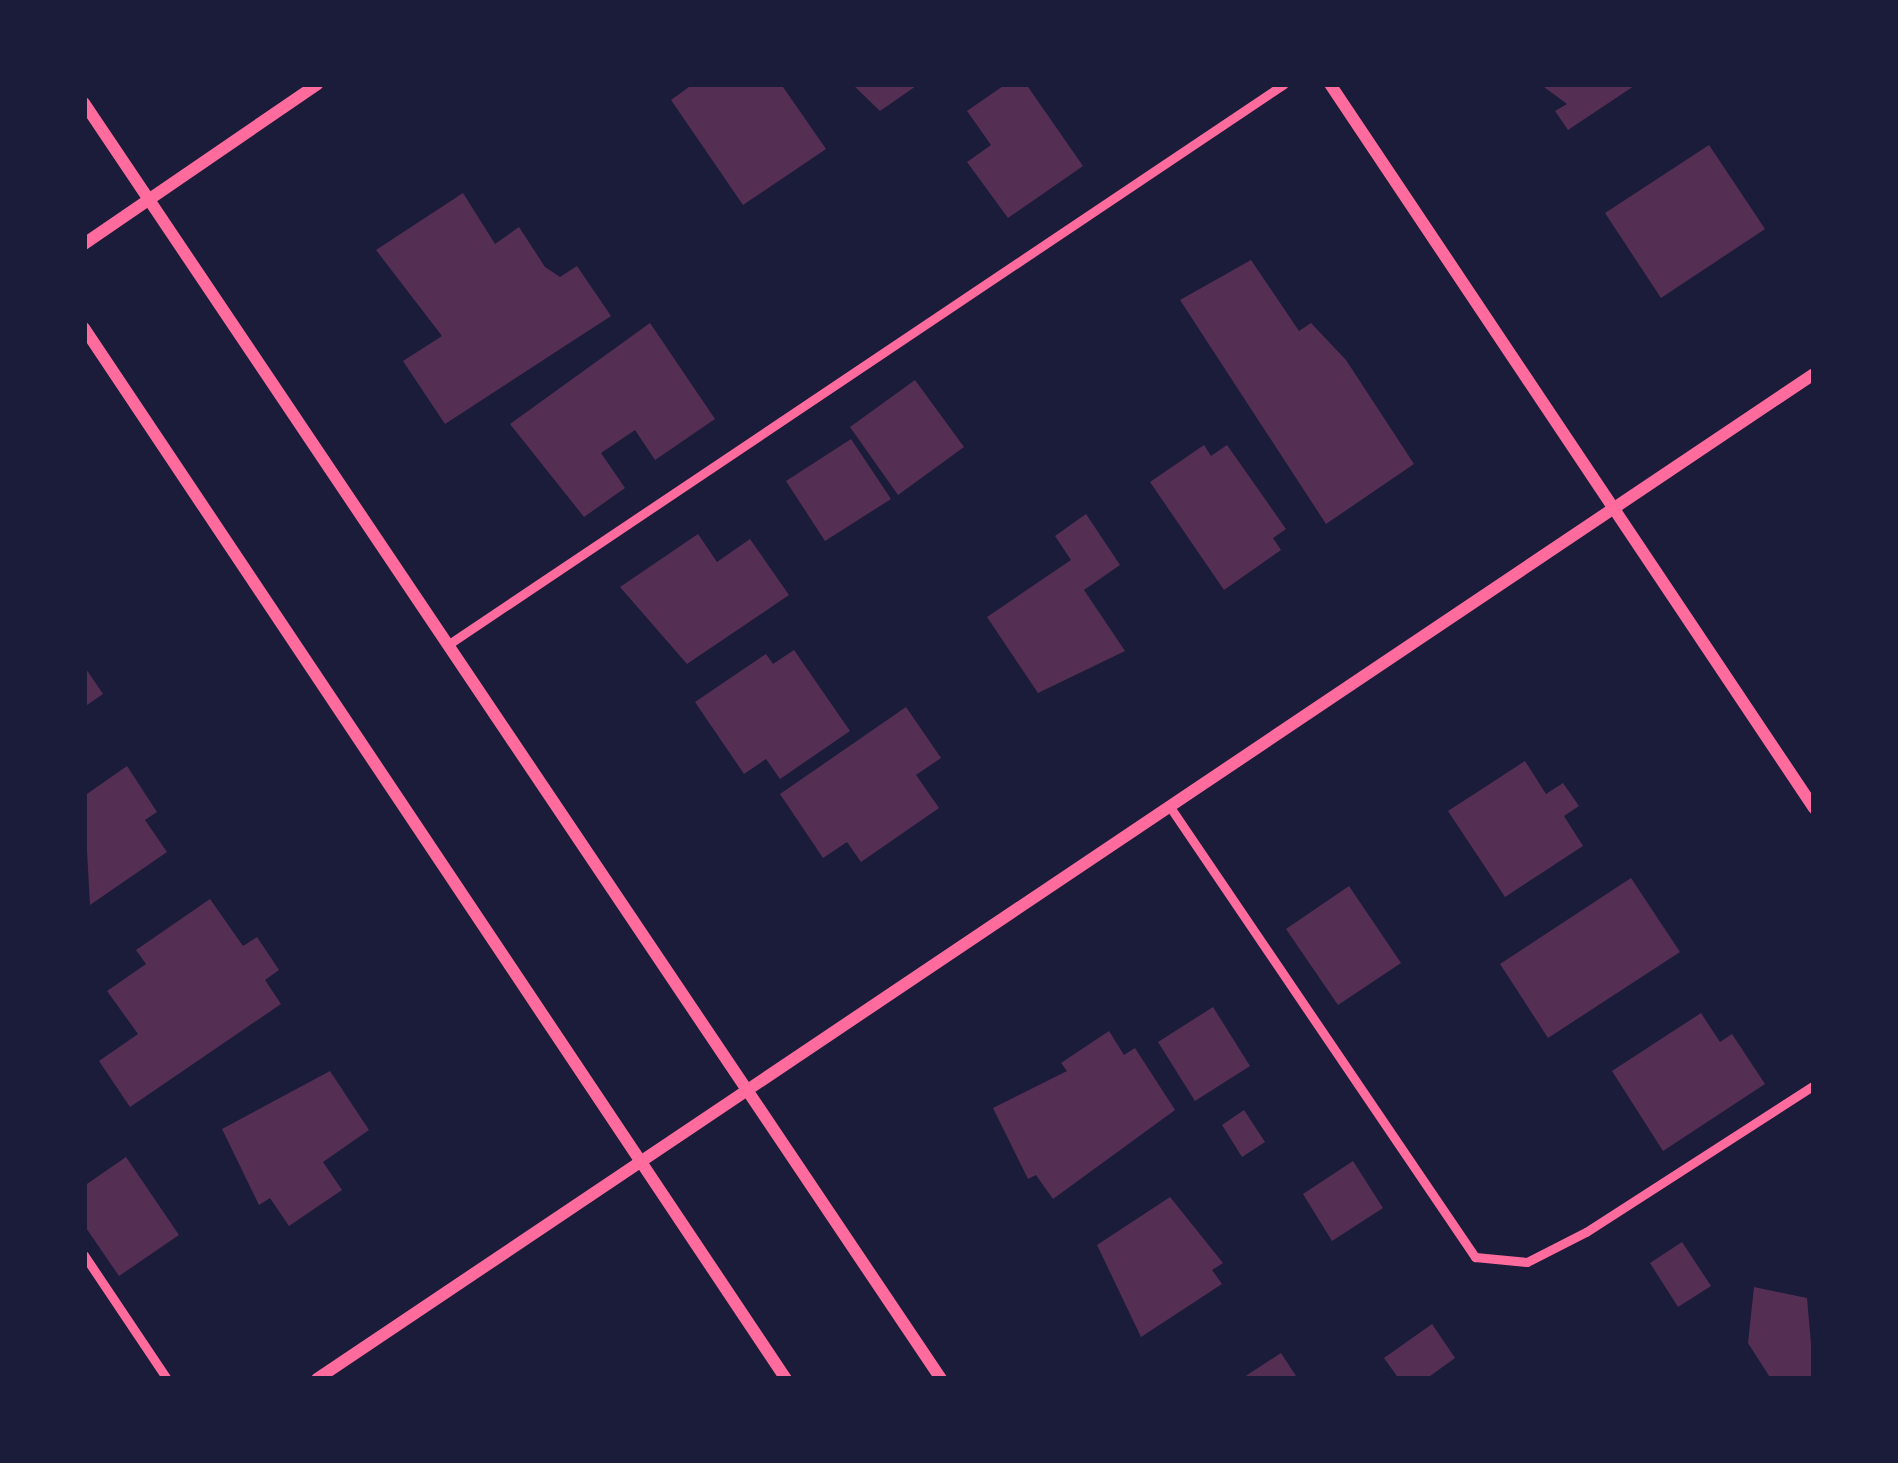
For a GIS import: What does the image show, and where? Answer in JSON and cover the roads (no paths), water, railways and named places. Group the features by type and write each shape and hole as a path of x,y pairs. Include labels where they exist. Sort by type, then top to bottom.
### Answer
{"street":[{"path":"84,244 318,84"},
{"path":"1330,84 1814,808"},
{"path":"84,103 941,1379"},
{"path":"84,328 786,1379"},
{"path":"316,1379 643,1166 1612,506 1814,374"}],"lane":[{"path":"449,644 1284,84"},
{"path":"1170,807 1475,1257 1527,1262 1586,1232 1814,1085"},
{"path":"84,1256 167,1379"}]}
